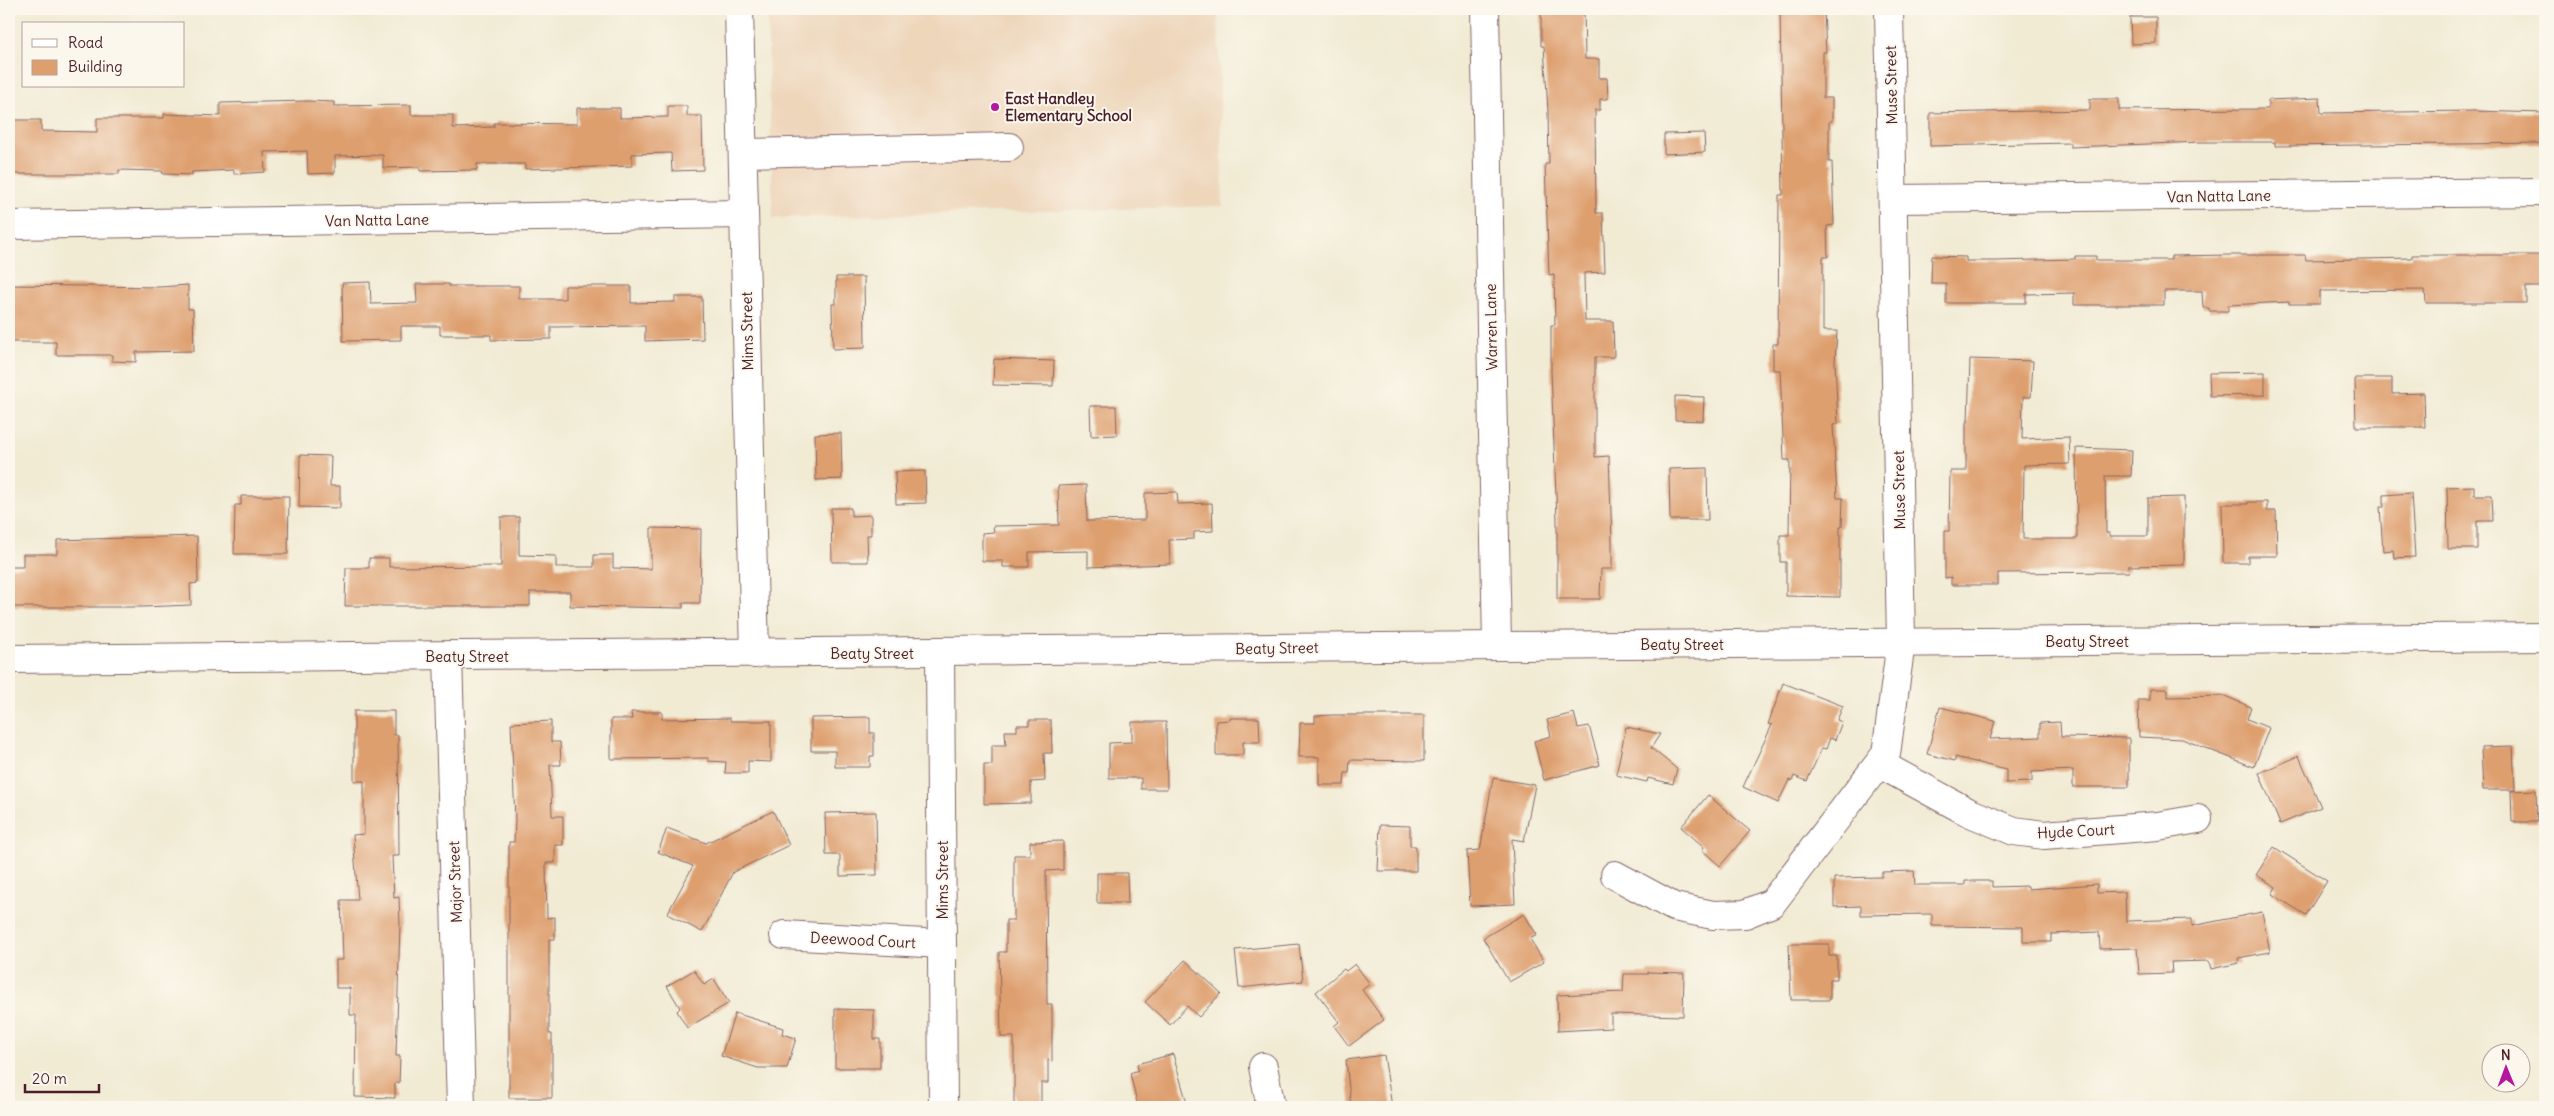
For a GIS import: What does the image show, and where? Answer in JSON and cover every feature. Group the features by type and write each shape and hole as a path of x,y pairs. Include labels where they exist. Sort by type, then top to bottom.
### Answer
{"street":[{"name":"Mims Street","path":"739,9 755,654"},
{"name":"Warren Lane","path":"1485,9 1497,646"},
{"name":"Muse Street","path":"1615,875 1674,907 1713,915 1745,914 1772,903 1886,754 1901,642 1890,9"},
{"path":"743,153 1009,147"},
{"name":"Van Natta Lane","path":"1893,200 2545,192"},
{"name":"Van Natta Lane","path":"9,225 744,214"},
{"name":"Beaty Street","path":"9,659 2545,637"},
{"name":"Mims Street","path":"940,652 943,1107"},
{"name":"Major Street","path":"448,656 461,1107"},
{"name":"Hyde Court","path":"1880,764 1968,812 2014,831 2044,835 2158,826 2198,819"},
{"name":"Deewood Court","path":"784,936 942,944"},
{"path":"1263,1067 1271,1107"}],"shaded area":[{"name":"East Handley Elementary School","path":"767,9 1218,9 1223,206 773,218"}],"building":[{"path":"1541,9 1584,9 1585,59 1599,59 1599,78 1607,78 1608,99 1600,99 1600,110 1595,110 1596,213 1603,213 1605,272 1584,273 1585,321 1613,321 1614,357 1595,357 1595,457 1609,456 1612,541 1612,569 1601,569 1600,599 1557,599 1557,520 1551,371 1551,325 1555,325 1554,274 1549,275 1545,164 1549,164 1548,111 1544,46 1541,46"},
{"path":"1780,9 1824,9 1826,52 1823,52 1823,98 1832,98 1832,121 1829,121 1829,162 1832,162 1834,225 1827,226 1828,257 1823,257 1823,331 1837,331 1835,362 1838,424 1833,425 1837,498 1843,498 1842,527 1840,527 1840,597 1786,596 1786,562 1780,562 1780,535 1789,535 1790,460 1784,460 1780,370 1773,370 1773,344 1778,344 1779,195 1783,195"},
{"path":"2130,17 2156,17 2156,43 2131,44"},
{"path":"2320,98 2321,113 2472,111 2545,113 2545,143 2275,146 2275,142 2202,142 2070,147 2070,143 1930,146 1930,113 2090,110 2090,99 2119,99 2119,110 2268,109 2268,100"},
{"path":"334,102 334,106 411,105 411,115 453,115 453,128 494,127 494,123 577,124 577,108 620,108 620,118 668,117 668,106 687,106 687,116 702,116 703,170 672,171 671,153 632,154 632,166 525,169 525,164 477,164 477,170 420,171 420,167 383,168 383,155 335,156 335,173 308,174 307,151 264,152 265,172 234,174 234,170 192,172 192,175 163,174 162,171 119,170 119,174 9,174 9,120 41,120 41,131 97,132 97,118 164,118 164,114 220,116 220,103"},
{"path":"1704,133 1705,152 1664,154 1664,134"},
{"path":"2305,255 2306,260 2412,258 2412,255 2545,255 2545,287 2526,287 2526,303 2426,303 2425,290 2320,291 2320,304 2289,304 2289,302 2228,305 2228,311 2209,311 2209,308 2203,308 2202,291 2164,291 2164,305 2074,305 2074,293 2026,294 2026,303 1946,303 1946,283 1931,283 1932,256 1966,257 1966,261 1996,261 2075,259 2075,256 2096,256 2096,260 2171,260 2171,256"},
{"path":"836,277 864,277 865,348 833,349 832,304 836,304"},
{"path":"370,282 371,304 417,303 416,284 519,286 519,299 565,299 565,286 631,286 631,303 675,302 675,297 702,297 703,339 645,341 645,326 551,327 551,339 491,340 491,335 440,335 440,326 401,326 401,340 343,341 342,283"},
{"path":"9,285 160,287 188,285 188,309 193,309 194,351 136,352 136,362 112,361 112,355 56,355 56,342 9,342"},
{"path":"994,359 1054,361 1053,386 993,385"},
{"path":"1970,359 2033,361 2031,397 2023,397 2022,439 2069,437 2070,464 2024,465 2023,539 2077,539 2076,448 2132,450 2131,476 2105,476 2106,533 2110,533 2110,536 2148,536 2148,498 2184,497 2184,565 2128,566 2129,572 1998,573 1998,585 1951,585 1951,577 1945,578 1945,531 1949,531 1950,471 1966,471 1966,422 1968,422"},
{"path":"2265,372 2265,395 2210,396 2209,373"},
{"path":"2355,378 2392,378 2392,394 2424,393 2425,427 2356,427"},
{"path":"1675,396 1704,397 1703,421 1675,420"},
{"path":"1090,406 1116,406 1117,435 1091,436"},
{"path":"841,433 842,479 816,480 815,434"},
{"path":"300,455 331,456 330,486 340,486 340,508 299,507"},
{"path":"1707,468 1708,520 1670,520 1669,469"},
{"path":"925,471 926,503 896,504 895,472"},
{"path":"1086,485 1087,521 1145,520 1145,493 1177,492 1178,504 1212,503 1213,531 1194,532 1194,539 1169,540 1170,564 1088,567 1088,551 1029,552 1029,567 1003,567 1003,561 982,561 982,533 994,532 993,526 1059,525 1058,486"},
{"path":"2474,486 2474,495 2492,495 2493,521 2477,521 2477,549 2448,549 2447,487"},
{"path":"2411,493 2415,557 2394,558 2393,550 2383,551 2380,507 2384,507 2384,495"},
{"path":"241,496 289,496 288,554 234,554 235,505 241,505"},
{"path":"2248,502 2267,502 2267,511 2276,511 2277,556 2248,556 2248,563 2223,563 2222,504 2248,504"},
{"path":"831,508 851,508 851,516 871,515 871,535 867,535 868,562 832,562"},
{"path":"501,517 519,517 519,555 556,556 556,567 594,567 594,555 613,555 613,568 651,569 651,528 701,529 700,603 683,603 683,608 570,606 570,592 530,592 530,606 345,606 346,568 369,568 369,558 389,558 389,567 501,566"},
{"path":"197,536 198,583 190,584 191,605 9,607 9,567 23,567 23,554 57,554 57,540"},
{"path":"1783,683 1843,706 1837,720 1842,722 1835,740 1830,738 1826,749 1822,748 1807,781 1794,776 1792,781 1789,780 1778,803 1743,787 1772,725 1768,724"},
{"path":"2150,689 2168,689 2168,697 2225,696 2251,707 2247,719 2269,728 2254,767 2182,739 2139,737 2138,700 2150,700"},
{"path":"1940,707 1995,721 1990,739 2040,737 2040,723 2060,722 2061,737 2129,738 2129,787 2073,787 2073,770 2032,772 2032,782 2006,783 2006,770 1955,757 1955,761 1927,754"},
{"path":"354,711 394,711 394,735 398,735 399,856 392,856 394,898 399,897 400,924 396,1056 400,1056 399,1083 395,1083 395,1098 355,1097 356,1015 350,1015 350,988 336,988 336,960 343,960 341,900 358,900 353,835 364,834 364,781 354,781"},
{"path":"631,712 662,712 662,719 730,718 730,721 771,721 771,762 748,761 748,773 725,773 726,762 708,761 708,758 611,759 611,719 632,719"},
{"path":"1574,713 1578,728 1589,726 1600,765 1544,780 1534,741 1551,736 1547,720"},
{"path":"1424,715 1424,761 1350,760 1349,773 1345,773 1344,785 1319,785 1319,757 1299,757 1300,723 1315,723 1315,716"},
{"path":"870,717 870,733 874,733 874,756 870,756 870,767 835,767 835,751 811,751 811,718"},
{"path":"1230,718 1259,718 1260,742 1243,742 1243,755 1216,755 1216,721 1230,720"},
{"path":"1029,720 1051,720 1052,753 1044,753 1045,781 1031,782 1031,803 984,804 984,765 992,765 992,745 1006,745 1005,731 1017,731 1017,725 1029,725"},
{"path":"551,721 551,742 560,742 561,765 550,765 552,816 563,816 563,845 555,845 555,863 546,863 547,918 555,917 555,939 549,939 549,1034 552,1034 552,1098 509,1098 509,842 514,842 515,820 511,723"},
{"path":"1132,722 1166,722 1167,789 1141,789 1141,778 1109,778 1109,743 1132,742"},
{"path":"1626,727 1660,734 1651,748 1677,769 1673,784 1648,778 1647,782 1616,775"},
{"path":"2513,746 2515,790 2483,790 2481,747"},
{"path":"2299,756 2321,807 2280,824 2259,773"},
{"path":"1493,778 1535,785 1524,841 1512,839 1515,904 1470,906 1467,851 1480,850"},
{"path":"2536,790 2537,822 2512,822 2511,791"},
{"path":"1708,795 1750,831 1720,866 1702,850 1704,847 1681,827"},
{"path":"773,811 789,845 733,872 702,932 667,914 693,866 658,852 667,828 706,843"},
{"path":"876,812 877,875 840,876 840,855 826,855 825,813"},
{"path":"1380,825 1410,826 1410,846 1416,846 1416,871 1378,871"},
{"path":"1063,841 1063,870 1046,871 1047,1004 1052,1004 1052,1061 1048,1060 1048,1083 1041,1083 1041,1107 1014,1107 1014,1037 1001,1037 999,952 1006,952 1006,920 1014,920 1014,855 1030,855 1030,842"},
{"path":"2274,847 2327,881 2306,915 2272,894 2276,887 2256,875"},
{"path":"1914,871 1915,885 1965,885 1965,881 1992,881 1992,887 2028,886 2028,889 2097,884 2097,893 2125,892 2126,921 2192,919 2192,926 2262,912 2270,952 2238,958 2239,963 2211,969 2209,961 2171,962 2172,973 2139,974 2137,948 2100,949 2099,932 2051,934 2051,942 2023,942 2023,927 1932,926 1932,914 1861,915 1861,906 1834,907 1834,878 1882,877 1882,872"},
{"path":"1097,873 1127,873 1128,903 1097,903"},
{"path":"1524,914 1537,935 1530,939 1544,962 1509,982 1483,938"},
{"path":"1299,944 1303,981 1239,988 1235,950"},
{"path":"1789,944 1829,944 1829,956 1837,956 1837,979 1830,979 1830,1000 1791,1000"},
{"path":"1185,960 1221,993 1199,1017 1187,1006 1170,1025 1145,1002"},
{"path":"1355,964 1370,984 1362,990 1384,1020 1349,1046 1334,1026 1339,1022 1316,992 1344,969 1346,971"},
{"path":"694,970 704,985 714,979 729,1003 687,1028 677,1011 680,1008 667,986"},
{"path":"1648,972 1684,973 1683,1016 1611,1014 1611,1028 1558,1031 1557,995 1623,992 1624,974 1648,974"},
{"path":"835,1009 874,1010 874,1039 880,1039 880,1068 835,1068"},
{"path":"735,1013 783,1028 782,1034 796,1038 787,1068 758,1068 721,1056"},
{"path":"1173,1054 1188,1107 1138,1107 1130,1073 1138,1070 1137,1064"},
{"path":"1384,1055 1392,1107 1351,1107 1346,1060"}],"place":[{"name":"East Handley Elementary School","path":"995,107"}]}
